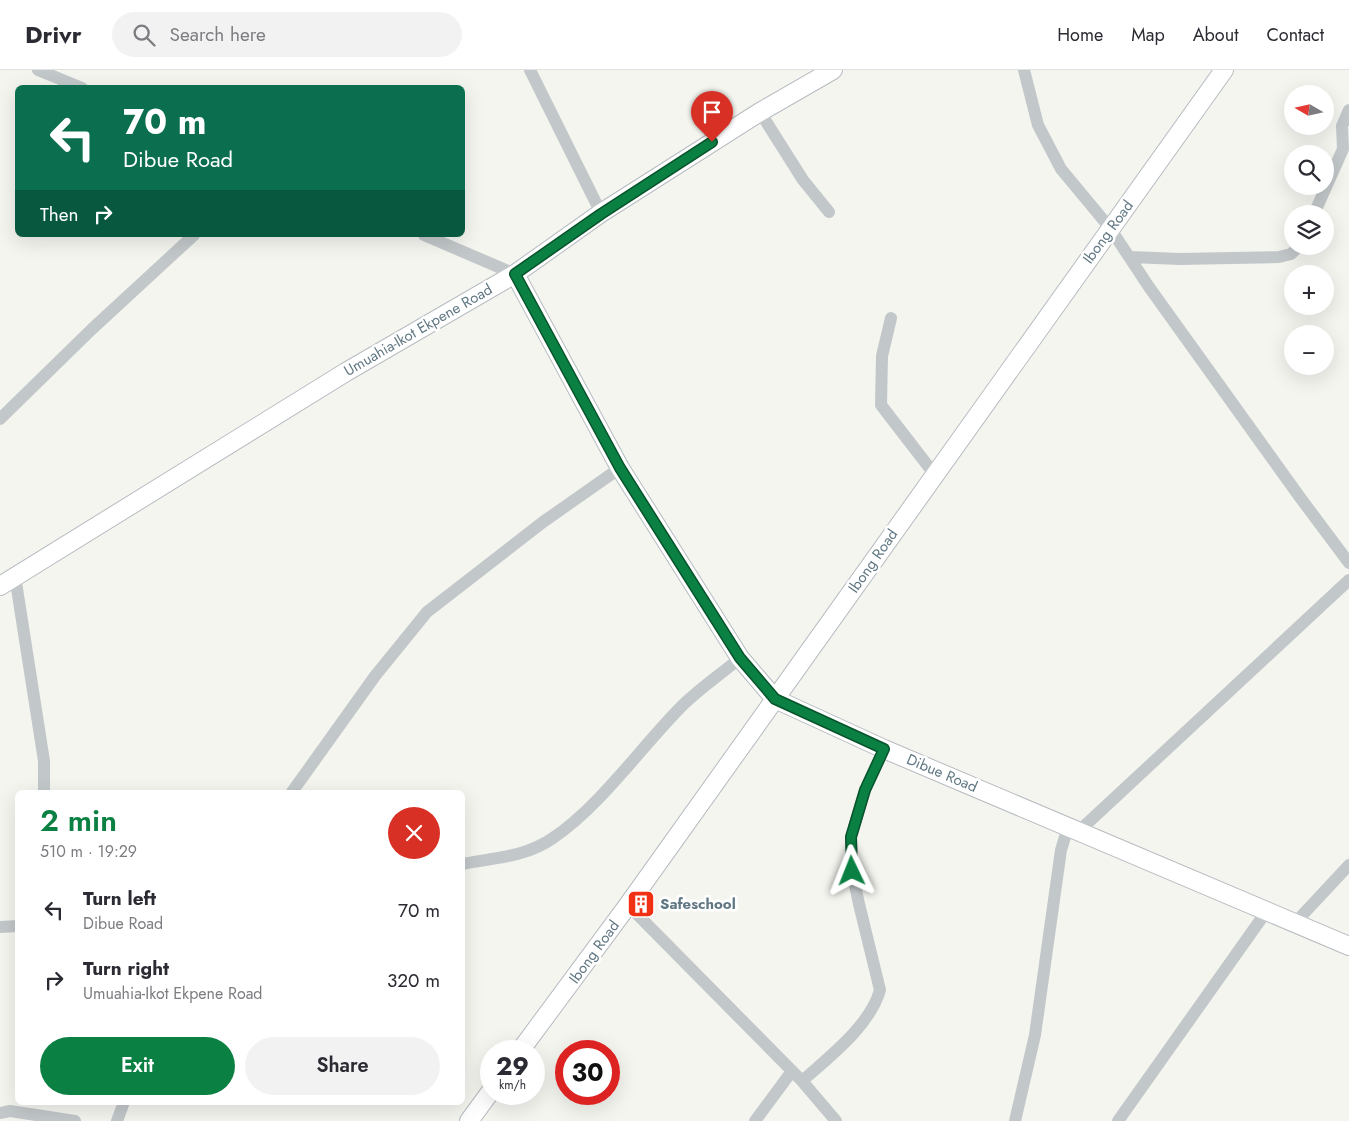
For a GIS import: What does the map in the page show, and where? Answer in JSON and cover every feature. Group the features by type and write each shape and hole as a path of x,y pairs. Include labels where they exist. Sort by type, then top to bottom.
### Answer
{"street":[{"path":"38,70 75,85"},
{"path":"530,70 601,214"},
{"name":"Umuahia-Ikot Ekpene Road","path":"5,581 346,372 515,274 601,214 760,112 833,70"},
{"path":"1024,70 1038,125 1061,169 1110,228 1164,309 1298,496 1349,563"},
{"name":"Ibong Road","path":"528,1040 628,905 1224,70"},
{"path":"1318,205 1343,149 1342,126 1349,110"},
{"path":"760,112 803,180 829,212"},
{"path":"0,419 92,329 192,237"},
{"path":"429,237 515,274"},
{"path":"1130,257 1180,259 1279,257 1286,255"},
{"name":"Dibue Road","path":"515,274 620,468 740,658 775,699 884,749 1349,946"},
{"path":"891,318 882,356 881,405 934,475"},
{"path":"293,790 375,676 427,612 543,522 620,468"},
{"path":"1015,1121 1035,1036 1060,850 1073,829 1349,580"},
{"path":"5,581 44,761 44,790"},
{"path":"465,864 526,852 553,838 591,806 680,708 740,658"},
{"path":"802,1081 838,1049 866,1019 876,1002 880,990 858,904 852,871 851,837 865,790 884,749"},
{"path":"1294,924 1349,864"},
{"path":"628,905 802,1081 828,1118"},
{"path":"1118,1121 1266,912"},
{"path":"0,927 15,926"},
{"path":"755,1121 792,1071"},
{"path":"117,1121 123,1105"},
{"path":"469,1121 481,1105"},
{"path":"0,1113 10,1111 75,1121"}],"place":[{"name":"Safeschool","path":"641,904"}],"route":[{"path":"712,142 601,214 515,274 620,468 740,658 775,699 884,749 865,790 851,837 852,871"}]}
